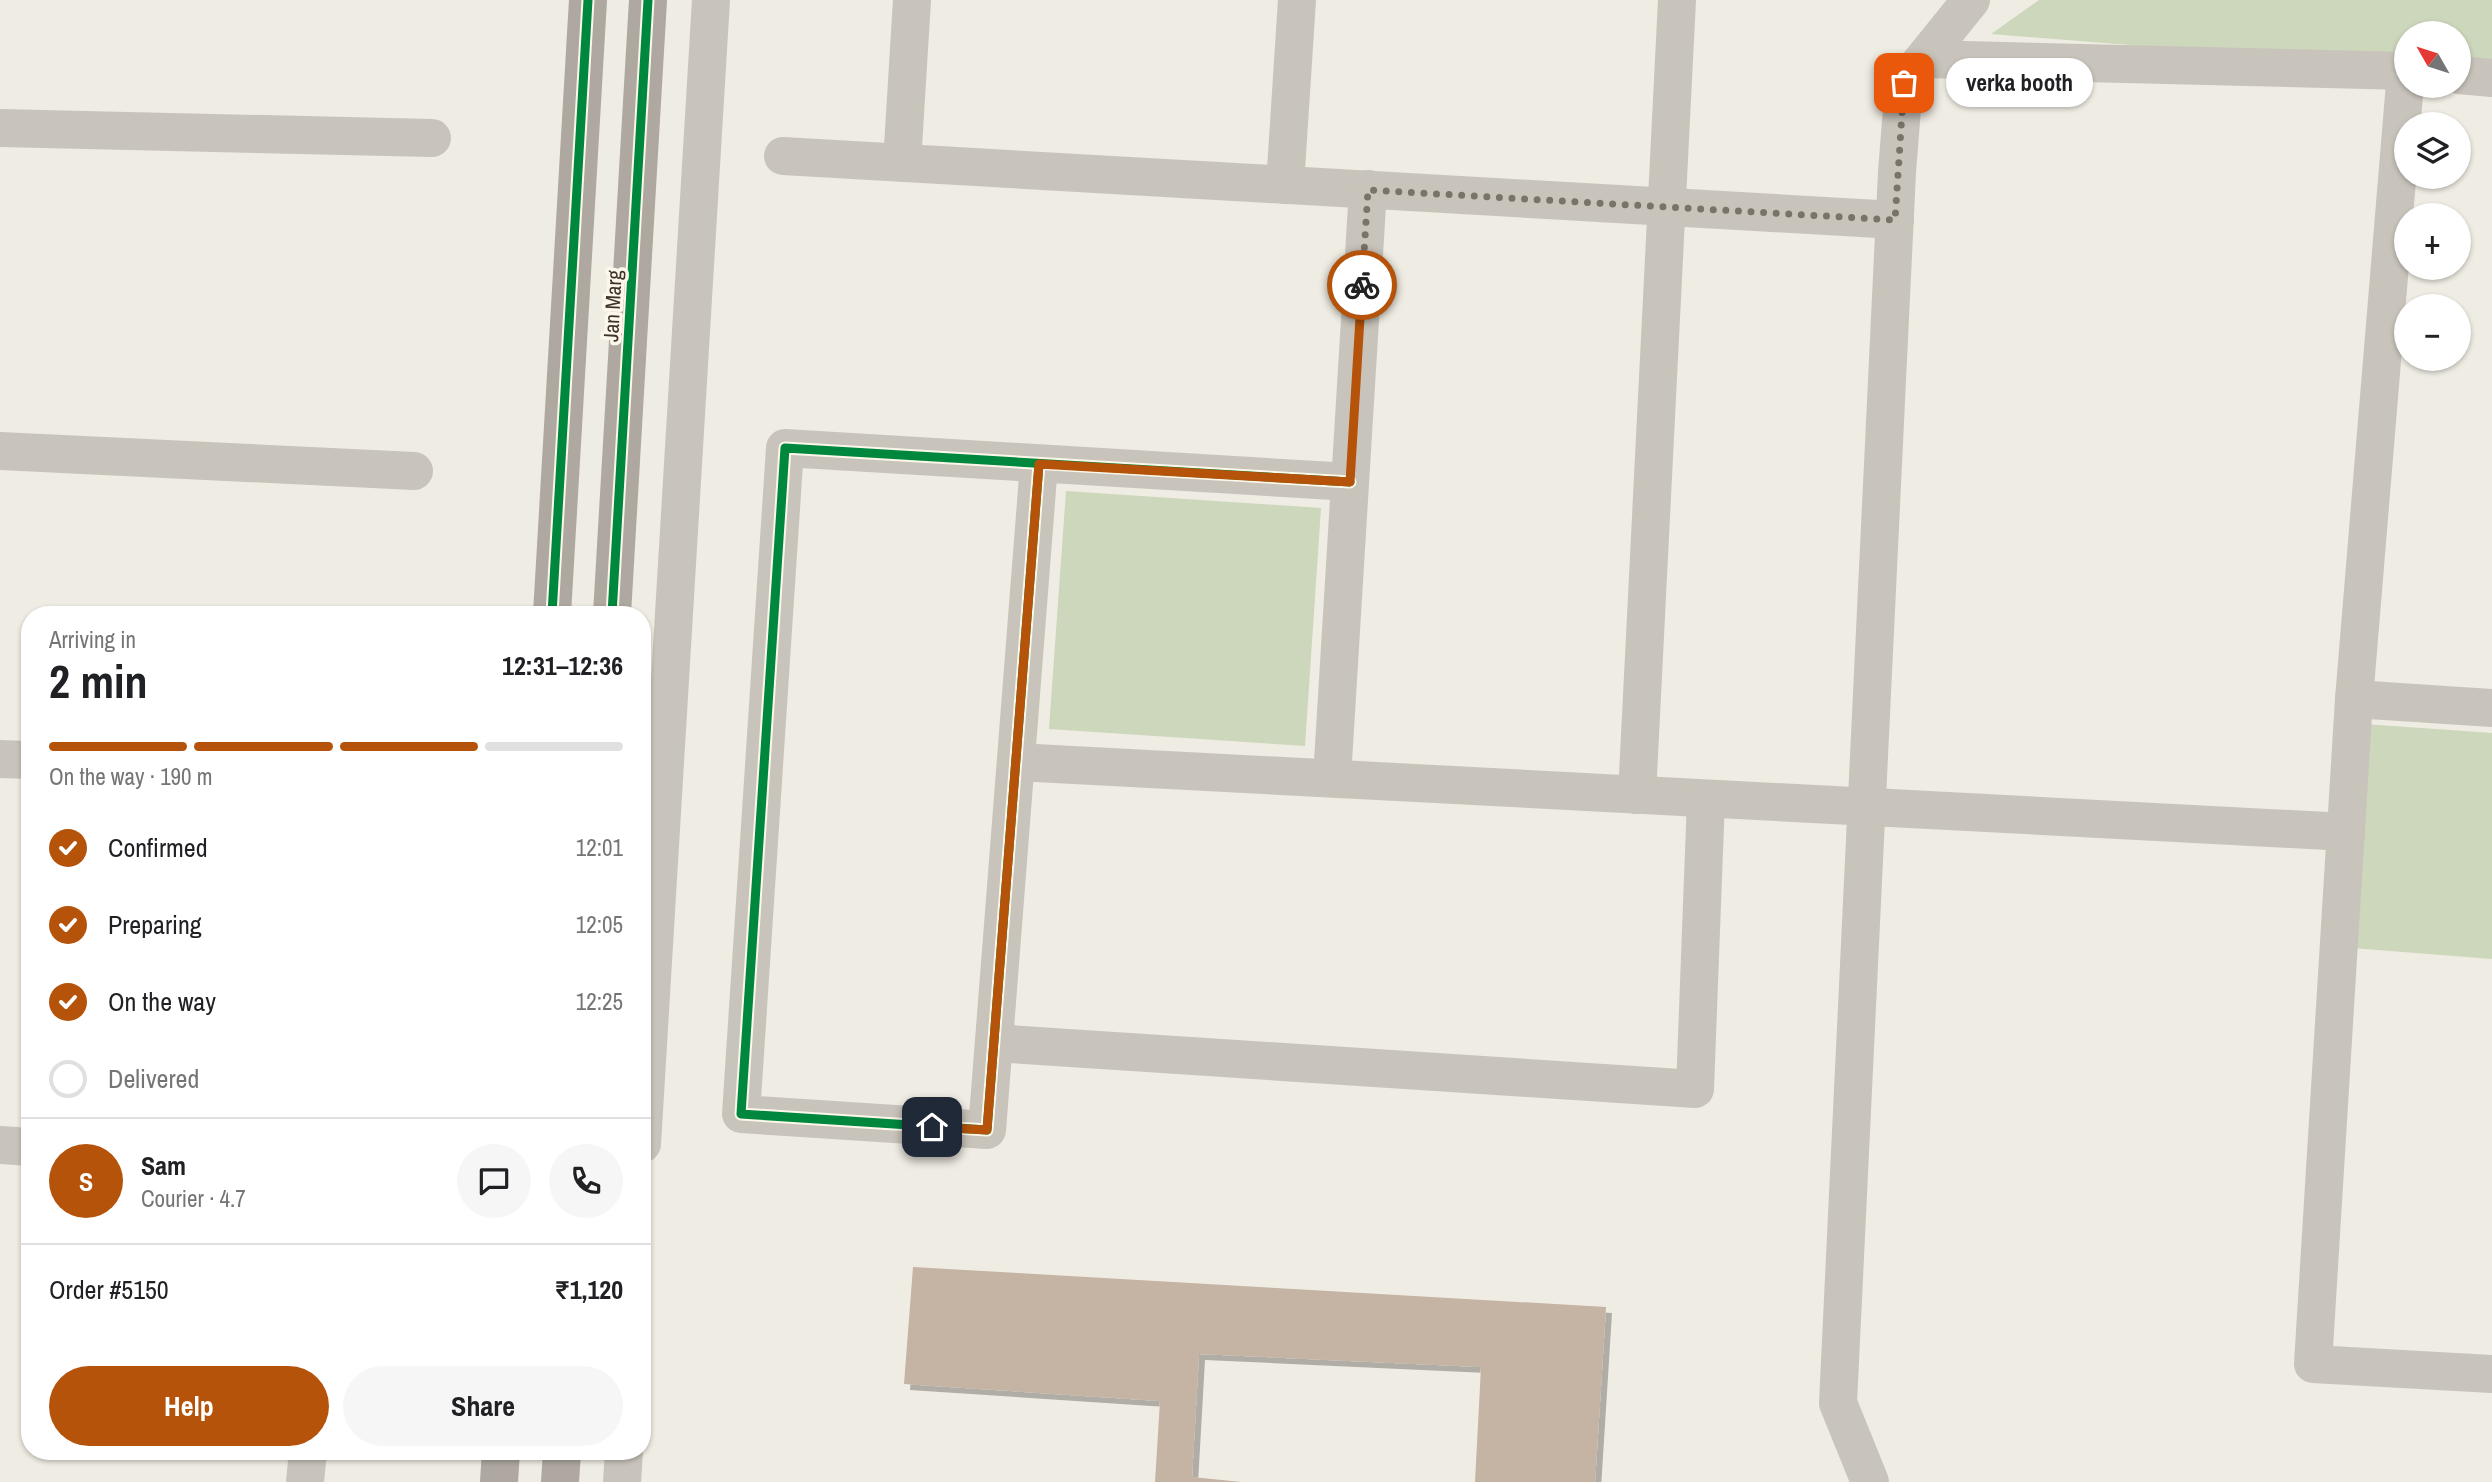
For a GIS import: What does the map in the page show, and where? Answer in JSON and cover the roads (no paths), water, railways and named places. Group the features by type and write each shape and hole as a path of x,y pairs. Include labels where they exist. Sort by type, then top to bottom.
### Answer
{"main road":[{"name":"Jan Marg","path":"552,606 589,0"},
{"name":"Jan Marg","path":"612,606 648,0"},
{"path":"499,1482 500,1460"},
{"path":"560,1482 561,1460"}],"street":[{"path":"651,995 711,0"},
{"path":"902,163 912,0"},
{"path":"1285,184 1297,0"},
{"path":"1637,796 1677,0"},
{"path":"1870,1482 1838,1403 1895,220 1904,83 1971,0"},
{"path":"1924,59 2394,71"},
{"path":"2471,76 2492,78"},
{"path":"2404,98 2354,699 2314,1364 2492,1374"},
{"path":"0,128 432,138"},
{"path":"783,156 1895,220"},
{"path":"1332,778 1368,190"},
{"path":"1039,464 987,1130 741,1114 785,448 1350,482"},
{"path":"0,451 414,471"},
{"path":"2354,699 2492,708"},
{"path":"0,759 21,760"},
{"path":"1016,761 1867,809 2346,832"},
{"path":"994,1043 1695,1089 1706,799"},
{"path":"0,1145 21,1146"},
{"path":"305,1482 307,1460"},
{"path":"622,1482 623,1460"}],"place":[{"name":"verka booth","path":"1904,83"}]}
